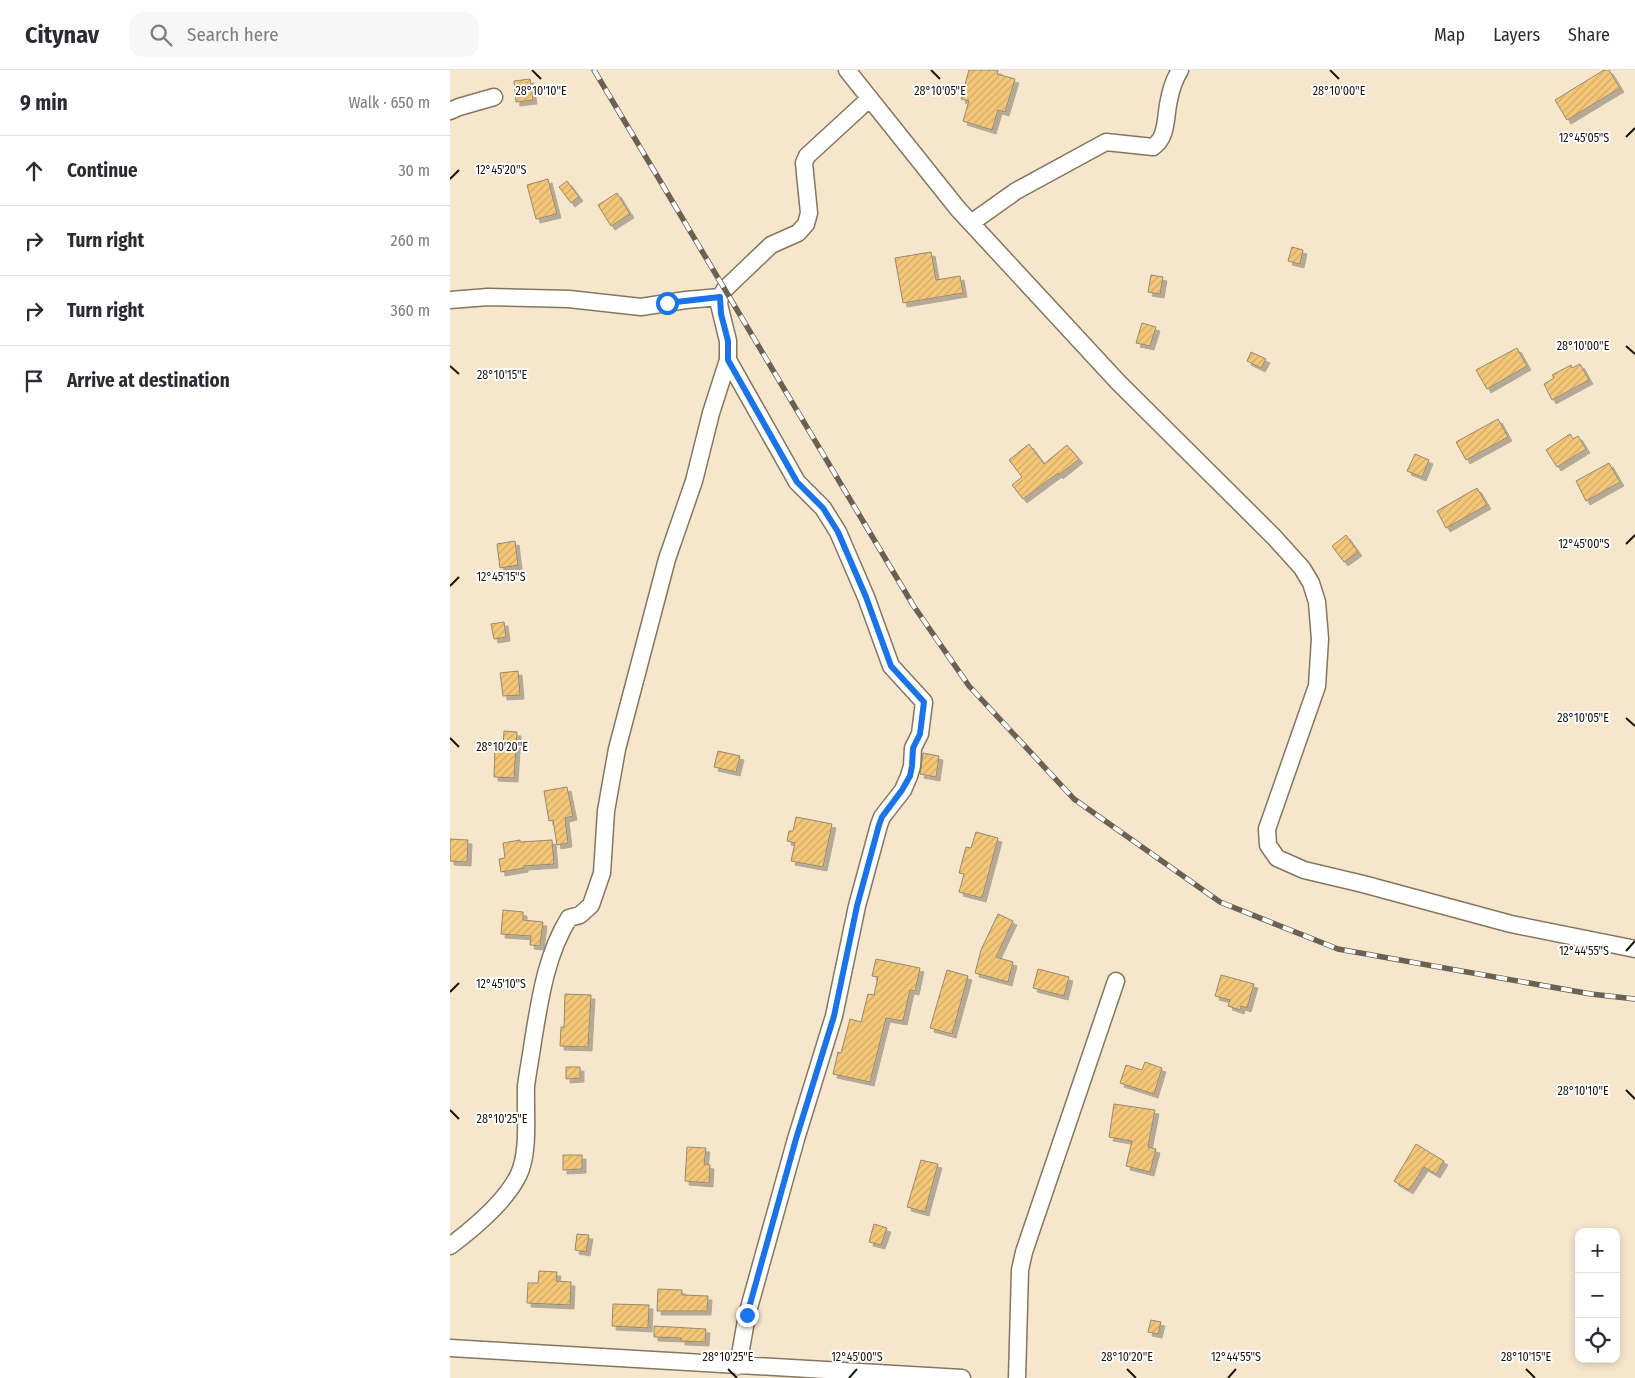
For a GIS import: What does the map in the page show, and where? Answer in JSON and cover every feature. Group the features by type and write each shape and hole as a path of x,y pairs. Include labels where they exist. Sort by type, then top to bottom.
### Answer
{"street":[{"path":"847,70 971,223 1118,382 1274,537 1302,568 1311,583 1317,602 1320,639 1317,686 1267,829 1268,845 1277,858 1304,870 1511,924 1635,949"},
{"path":"971,223 1016,191 1106,142 1152,147 1159,143 1163,133 1168,102 1174,81 1180,70"},
{"path":"450,111 494,97"},
{"path":"450,1245 465,1235 509,1192 524,1161 526,1084 542,984 562,929 569,918 580,915 591,905 602,873 606,812 617,749 667,559 694,481 711,413 728,360 728,341 721,314 720,297 725,289 771,245 798,233 806,224 808,214 804,163 807,156 869,99"},
{"path":"450,300 488,297 570,299 641,307 720,297"},
{"path":"728,360 797,482 823,508 838,532 866,597 891,666 924,702 920,734 913,748 910,776 882,817 879,825 857,906 834,1016 796,1139 747,1315 738,1366"},
{"path":"1017,1378 1020,1270 1024,1252 1116,981"},
{"path":"450,1348 713,1371 738,1366 962,1378"}],"building":[{"path":"969,70 998,70 997,74 1015,79 1005,112 998,110 992,130 963,121 969,101 961,99"},
{"path":"1604,70 1609,70 1620,88 1567,120 1555,100"},
{"path":"530,79 533,100 516,102 514,81"},
{"path":"548,179 557,214 536,219 527,185"},
{"path":"567,181 579,197 571,203 559,187"},
{"path":"617,193 630,214 611,226 598,205"},
{"path":"1292,247 1303,250 1300,264 1288,261"},
{"path":"931,252 936,280 960,276 963,293 903,303 895,258"},
{"path":"1151,275 1163,277 1160,294 1148,292"},
{"path":"1142,323 1156,327 1150,346 1136,343"},
{"path":"1517,348 1527,366 1487,389 1476,370"},
{"path":"1251,352 1266,359 1261,368 1247,361"},
{"path":"1580,364 1589,380 1552,400 1544,384 1554,378 1552,375 1571,365 1572,368"},
{"path":"1498,419 1508,437 1466,460 1456,442"},
{"path":"1570,434 1573,439 1578,436 1586,449 1557,467 1546,450"},
{"path":"1029,444 1044,464 1067,445 1079,459 1023,499 1012,485 1022,477 1009,460"},
{"path":"1415,454 1429,460 1422,477 1407,471"},
{"path":"1609,463 1620,482 1586,501 1576,481"},
{"path":"1477,488 1487,505 1446,528 1437,511"},
{"path":"1346,535 1358,552 1344,562 1332,546"},
{"path":"515,541 518,565 500,568 497,544"},
{"path":"504,622 506,637 494,639 491,624"},
{"path":"518,671 520,695 503,696 500,673"},
{"path":"504,731 517,732 514,778 494,777 495,746 503,746"},
{"path":"718,751 740,756 736,772 714,767"},
{"path":"923,753 939,756 936,777 920,774"},
{"path":"567,787 573,816 565,818 568,843 557,845 553,820 549,821 544,791"},
{"path":"796,817 832,824 823,867 791,861 795,843 787,841 789,831 793,831"},
{"path":"976,832 998,838 982,898 959,892 964,874 959,873 966,847 971,848"},
{"path":"450,839 468,840 467,862 450,861"},
{"path":"520,840 520,842 552,840 554,864 524,866 524,868 501,872 499,859 505,858 503,843"},
{"path":"503,910 523,912 523,920 543,922 540,946 530,945 531,936 501,934"},
{"path":"998,914 1013,921 996,957 1013,962 1008,982 975,973 981,950"},
{"path":"876,959 920,968 915,991 910,990 903,1021 886,1018 870,1082 833,1074 838,1052 841,1053 850,1019 861,1022 868,994 874,995 878,977 872,976"},
{"path":"1038,969 1069,977 1064,996 1033,988"},
{"path":"947,970 968,976 952,1034 930,1028"},
{"path":"1221,975 1254,984 1247,1008 1241,1006 1240,1010 1228,1006 1230,1000 1215,996"},
{"path":"565,994 591,995 588,1047 560,1046 561,1027 564,1027"},
{"path":"1145,1062 1162,1068 1154,1094 1120,1083 1126,1065 1142,1070"},
{"path":"566,1067 580,1067 580,1078 566,1079"},
{"path":"1114,1104 1155,1110 1148,1147 1156,1149 1150,1172 1126,1166 1132,1141 1109,1137"},
{"path":"1416,1144 1444,1161 1436,1174 1424,1167 1409,1190 1394,1181"},
{"path":"687,1147 706,1148 704,1164 710,1165 709,1183 685,1181"},
{"path":"563,1155 582,1155 582,1169 563,1170"},
{"path":"921,1160 938,1164 925,1212 907,1207"},
{"path":"874,1224 887,1228 881,1245 869,1242"},
{"path":"577,1234 589,1235 586,1252 575,1250"},
{"path":"539,1271 557,1272 556,1281 571,1282 570,1305 527,1303 528,1283 538,1283"},
{"path":"658,1289 682,1290 682,1295 708,1296 707,1311 657,1311"},
{"path":"613,1304 649,1305 648,1328 612,1326"},
{"path":"1151,1320 1161,1322 1158,1334 1148,1332"},
{"path":"654,1326 706,1329 705,1342 681,1341 681,1338 654,1337"}],"railway":[{"path":"594,70 913,605 969,686 1074,799 1220,902 1338,949 1591,994 1635,999"}],"route":[{"path":"667,303 720,297 719,304 728,341 728,360 797,482 823,508 838,532 866,597 891,666 924,702 920,734 913,748 910,776 882,817 879,825 857,906 834,1016 796,1139 747,1315"}]}
